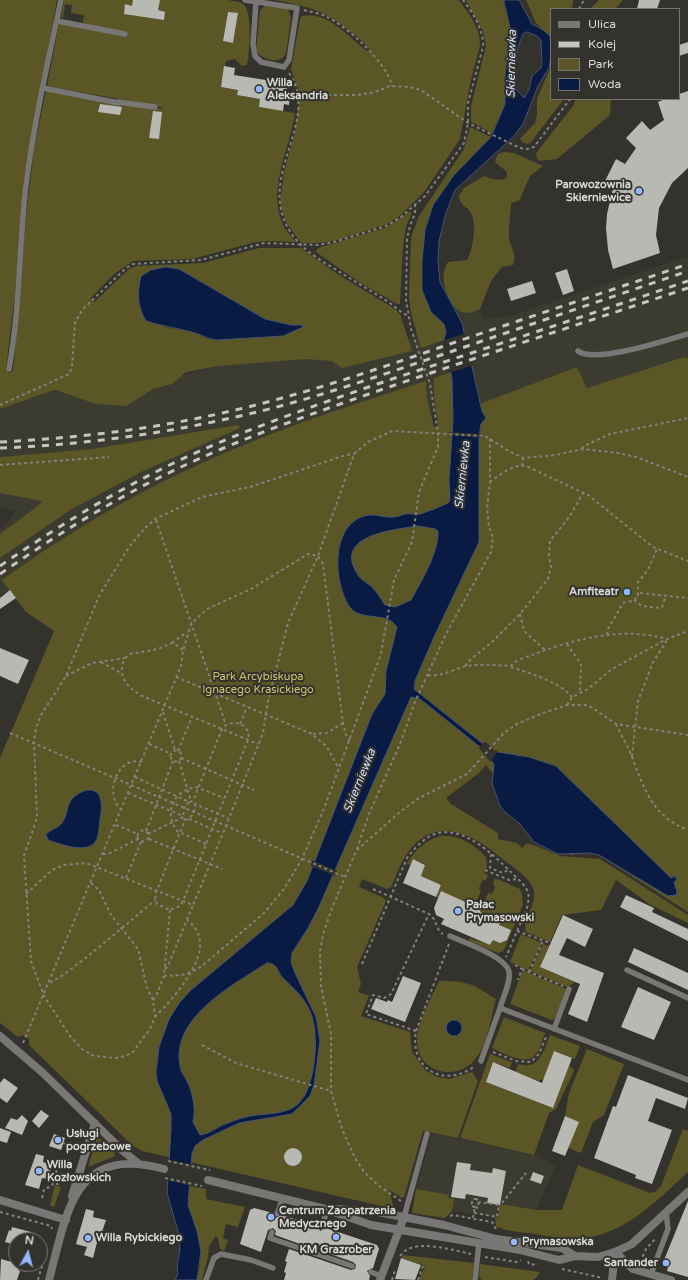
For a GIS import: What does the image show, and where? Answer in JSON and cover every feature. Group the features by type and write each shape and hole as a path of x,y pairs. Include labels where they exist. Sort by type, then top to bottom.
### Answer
{"street":[{"path":"0,1036 28,1058 123,1151 139,1164 163,1173"},
{"path":"49,1280 70,1204 95,1123"},
{"path":"70,1204 82,1185 104,1169 118,1164 139,1164"},
{"path":"207,1184 283,1198 325,1209 371,1225 520,1250 559,1260 575,1256 598,1257 615,1252 632,1244 688,1192"},
{"path":"0,1200 66,1220"},
{"path":"325,1209 374,1212 404,1217 496,1239 562,1248 575,1256"},
{"path":"381,1278 404,1217"},
{"path":"615,1252 633,1269 671,1280"},
{"path":"612,1280 615,1252"}],"lane":[{"path":"9,369 14,330 27,183 43,88 61,0"},
{"path":"245,0 298,8 289,60 284,67 261,62 255,56 253,44 256,2"},
{"path":"57,21 125,34"},
{"path":"43,88 119,103 155,107"},
{"path":"578,351 582,354 589,355 632,350 688,334"},
{"path":"450,939 496,958 506,964 509,972 500,1008 481,1061"},
{"path":"627,970 688,998"},
{"path":"554,1029 569,989"},
{"path":"500,1008 688,1080"},
{"path":"404,1217 427,1134"},
{"path":"278,1214 283,1198"},
{"path":"322,1227 325,1217 325,1209"},
{"path":"651,1274 668,1228 666,1212"},
{"path":"272,1232 270,1238 352,1266"},
{"path":"475,1280 479,1243"},
{"path":"314,1253 316,1247"},
{"path":"206,1280 214,1258 221,1254 251,1260 273,1268"},
{"path":"371,1272 381,1278"}],"path":[{"path":"0,405 69,374 72,367 75,322 83,309 126,268 133,264 201,260 264,243 317,245 360,235 391,223 415,205 428,193 462,147 468,123 468,103 484,40 479,26 463,0"},
{"path":"298,8 325,16 358,40 380,61 390,78 392,86"},
{"path":"284,67 294,83 298,95 294,132 284,163 279,203 285,223 300,244 408,315"},
{"path":"298,95 358,95 375,92 392,86 409,87 421,90 468,123 520,148 531,149 569,100"},
{"path":"164,976 182,975 191,972 232,942 264,914 284,889 302,859 350,740 381,654 394,580 409,548 414,530 416,510 423,481 436,453 438,433 430,384 408,315 405,268 407,239 415,213 415,205"},
{"path":"582,449 584,446 610,434 688,418"},
{"path":"165,969 168,966 226,826 258,744 284,634 318,556 354,454 368,442 386,432 446,433 485,436 523,458 556,455 582,449 636,457 688,477"},
{"path":"407,1205 379,1186 365,1173 355,1158 342,1129 331,1091 332,1034 321,986 320,951 325,927 356,851 369,814 400,744 415,702 446,634 491,552 493,538 488,527 487,508 490,482 490,438"},
{"path":"187,920 196,928 200,940 199,954 191,972 179,990 156,1017 150,1029 133,1052 125,1056 107,1058 94,1056 82,1048 61,1025 44,996 31,961 24,856 37,818 38,807 34,743 36,728 41,715 66,676 99,596 136,537 156,519 202,497 250,487 346,455 354,454"},
{"path":"0,465 109,457"},
{"path":"522,466 523,458"},
{"path":"490,482 508,470 522,466 583,492 656,549 688,561"},
{"path":"465,666 505,630 520,614 550,575 550,542 570,516 583,492"},
{"path":"156,519 226,724"},
{"path":"607,634 608,629 624,603 634,600 639,593 638,582 648,570 656,549"},
{"path":"23,1043 165,706 176,677 188,631 191,624 206,609 251,589 291,563 308,554 318,556 323,564 343,723 346,735 350,740"},
{"path":"639,593 688,598"},
{"path":"634,600 642,606 660,608 662,607 666,596"},
{"path":"520,614 524,631 545,650"},
{"path":"121,673 121,665 125,658 130,654 158,649 172,643 188,631"},
{"path":"567,705 572,697 588,689 612,669 665,640 688,631"},
{"path":"511,666 517,661 545,650 577,640 607,634 654,636 665,640"},
{"path":"632,756 634,727 642,686 653,662 664,645 665,640"},
{"path":"172,643 180,646 183,651"},
{"path":"567,644 581,664 580,693"},
{"path":"66,676 92,663 112,658 125,658"},
{"path":"100,662 121,673 132,690 165,706 258,744"},
{"path":"428,675 442,674 465,666 490,664 511,666 533,674 564,690 572,697"},
{"path":"176,677 312,734 327,747 339,768"},
{"path":"356,851 400,812 419,798 462,778 496,741 517,724 567,705 579,704 591,707 616,724 688,735"},
{"path":"240,724 247,707"},
{"path":"162,711 177,751 181,753 181,758 179,761"},
{"path":"170,754 177,751 192,717"},
{"path":"312,734 327,733 343,723"},
{"path":"226,724 240,724 248,733 248,740 183,901 180,906 170,910 160,907 155,900 156,890 180,833 184,818 184,808 191,801 199,787 222,729 226,724"},
{"path":"616,724 632,756 641,783 654,804 674,823 688,830"},
{"path":"10,733 345,877"},
{"path":"146,831 173,761 170,754 149,744"},
{"path":"181,758 254,790"},
{"path":"173,761 179,761"},
{"path":"179,761 191,801"},
{"path":"122,810 114,797 115,778 123,767 130,763 142,762"},
{"path":"135,777 228,818"},
{"path":"206,844 180,833 172,823 171,811 173,803 177,796 187,788 199,787 224,798"},
{"path":"128,793 222,833"},
{"path":"189,819 194,812 195,804"},
{"path":"148,834 184,818"},
{"path":"116,825 138,834"},
{"path":"138,834 141,831 146,831"},
{"path":"146,831 149,839"},
{"path":"362,964 407,858 415,847 437,833"},
{"path":"138,834 138,839 141,842"},
{"path":"103,854 108,854 138,839"},
{"path":"141,842 149,839 222,869"},
{"path":"126,878 141,842"},
{"path":"491,854 489,867 493,873"},
{"path":"26,894 45,874 59,866 78,863 98,866 193,905"},
{"path":"485,870 513,881 518,879"},
{"path":"493,873 503,873 508,870"},
{"path":"91,883 99,890 111,915 138,949 147,988 153,1000 156,1017"},
{"path":"373,889 429,914 434,920 438,930 450,939"},
{"path":"50,982 55,981 68,972 155,900"},
{"path":"153,1000 158,994 164,976 170,910"},
{"path":"416,1031 366,1014 373,995 384,998 391,994 429,914"},
{"path":"517,931 550,943"},
{"path":"529,972 543,941"},
{"path":"510,963 569,989"},
{"path":"516,983 522,969"},
{"path":"472,1068 481,1061 490,1050 516,1061 531,1062 540,1054 548,1033"},
{"path":"202,1045 236,1063 331,1091"},
{"path":"63,1143 76,1147"},
{"path":"42,1198 44,1189 52,1186 53,1183 58,1184 62,1174 56,1172 60,1158 73,1162"},
{"path":"165,1160 210,1170"},
{"path":"163,1173 207,1184"},
{"path":"502,1203 526,1173"},
{"path":"51,1177 66,1181"},
{"path":"474,1213 497,1216 499,1205 479,1202 479,1200 476,1199 476,1196"},
{"path":"475,1207 471,1206 473,1199 476,1199"},
{"path":"475,1207 478,1208 479,1202"},
{"path":"473,1218 475,1207"},
{"path":"0,1212 51,1226 53,1228"},
{"path":"639,1264 641,1257 654,1238 661,1239"},
{"path":"399,1258 407,1248 417,1245 517,1262 520,1260 527,1261 529,1264 544,1266"},
{"path":"418,1280 423,1266"},
{"path":"558,1268 602,1278 604,1280"}],"shaded area":[{"path":"688,256 688,358 684,357 587,388 577,367 482,403 447,408 343,445 42,567 0,596 0,529 13,516 15,511 0,507 0,402 16,394 152,385 214,366 312,358 407,339 461,304 480,309 484,319 514,315"},
{"path":"432,1133 537,1156 556,1165 536,1210 531,1233 497,1227 495,1217 453,1211 445,1218 412,1213 416,1189"}],"green space":[{"path":"0,0 57,0 24,178 15,293 6,369 9,373 13,370 26,217 34,149 46,91 122,105 164,109 158,106 47,86 59,24 128,36 126,33 83,23 84,15 71,13 72,5 65,4 63,18 61,18 64,0 227,0 241,3 245,6 250,25 250,43 247,65 242,66 235,59 226,61 221,87 238,90 237,95 253,98 262,92 259,107 295,113 281,168 277,195 278,208 282,222 286,230 296,242 256,242 192,259 133,261 114,274 90,299 94,302 129,269 136,266 203,263 259,248 301,248 339,275 395,309 400,314 412,351 342,368 332,361 306,359 217,366 186,372 172,384 153,389 126,406 96,404 56,390 0,409","holes":["228,12 238,14 233,43 223,41","188,274 265,319 291,325 302,325 303,327 283,336 216,340 208,339 193,332 164,327"]},
{"path":"274,0 459,0 470,15 476,27 480,39 480,45 470,84 460,139 425,191 400,216 385,225 334,241 301,243 286,222 280,203 284,172 295,132 299,101 299,93 291,69 300,19 302,16 313,16 335,24 366,50 371,52 357,37 342,25 324,14 296,4"},
{"path":"466,0 503,0 510,28 505,76 505,104 492,133 471,122 471,106 486,46 483,31"},
{"path":"526,0 573,0 572,8 550,8 550,37 536,23"},
{"path":"599,0 623,0 616,8 591,8"},
{"path":"266,5 288,9 291,18 286,54 275,60 266,59 256,50 260,10"},
{"path":"550,68 550,100 563,100 531,142 527,144 522,142 520,139 535,123 537,115 537,99"},
{"path":"576,100 611,100 610,115 557,159 539,161 536,153 573,106"},
{"path":"470,127 491,137 454,175 433,205 439,320 444,324 446,332 444,340 421,348 411,313 409,298 411,237 419,216 464,149"},
{"path":"504,152 514,153 543,166 530,176 519,201 511,203 509,234 515,258 513,265 502,267 491,281 480,309 469,313 461,312 450,301 444,284 445,268 448,262 467,260 471,250 474,230 473,218 471,213 460,201 459,196 464,188 484,176 499,180 505,179 507,177 507,172 495,162 498,154"},
{"path":"409,212 412,212 406,227 403,246 400,304 397,304 359,282 316,252 318,248 387,227"},
{"name":"Park Arcybiskupa Ignacego Krasickiego","path":"684,357 688,358 688,912 593,851 572,855 553,848 486,765 479,773 446,798 451,804 498,833 498,839 517,843 522,848 526,844 531,844 561,856 600,859 688,915 688,923 651,905 616,880 601,910 562,915 550,942 526,932 526,921 534,900 533,888 527,879 514,867 477,840 465,835 440,831 428,834 417,842 407,854 391,887 387,889 362,879 359,887 384,898 386,901 357,967 361,984 358,992 369,996 361,1016 410,1032 412,1052 426,1071 438,1077 449,1079 472,1072 478,1081 458,1138 423,1131 404,1197 402,1198 389,1190 394,1209 142,1151 132,1145 29,1045 29,1039 23,1035 18,1037 0,1023 0,758 54,631 26,612 2,580 85,525 142,492 202,463 256,440 304,422 426,381 427,398 434,427 438,426 434,395 434,378 451,372 453,425 482,403 577,367 587,388"},
{"path":"238,425 240,428 141,472 70,510 0,558 0,534 39,505 42,501 0,493 0,457 92,449"},
{"path":"440,836 459,838 471,844 486,857 487,867 484,873 488,875 486,880 482,881 479,888 481,891 473,909 436,897 441,885 421,876 425,864 413,859 410,865 407,864 413,854 420,847"},
{"path":"495,878 520,889 523,905 503,951 498,953 469,941 470,938 490,945 493,940 507,938 511,930 499,927 501,921 480,912 488,893 492,894 495,887 493,883"},
{"path":"521,934 542,943 528,970 510,962"},
{"path":"543,944 549,946 540,967 575,982 567,987 530,971"},
{"path":"523,970 566,989 555,1019 552,1020 510,1004"},
{"path":"439,981 463,982 481,989 496,999 487,1037 481,1051 469,1065 459,1070 449,1072 439,1071 430,1067 423,1060 418,1050 417,1038 420,1024"},
{"path":"504,1017 545,1033 539,1050 532,1058 515,1058 492,1048"},
{"path":"550,1035 580,1046 575,1059 554,1051 544,1079 538,1081 515,1072 518,1064 531,1065 540,1058"},
{"path":"587,1049 624,1064 604,1115 593,1122 581,1153 568,1148 578,1122 565,1116 569,1093"},
{"path":"490,1054 512,1062 510,1068 493,1062 486,1082 553,1108 569,1066 573,1068 574,1071 556,1109 549,1113 534,1155 460,1138"},
{"path":"683,1129 688,1131 688,1172 650,1206 622,1225 591,1237 574,1239 509,1231 496,1226 495,1218 498,1218 500,1204 537,1210 562,1210 578,1165 650,1193 655,1192 661,1186"},
{"path":"97,1138 99,1138 114,1151 115,1156 88,1167"},
{"path":"55,1185 61,1187 54,1207 50,1205"},
{"path":"190,1186 206,1189 206,1199 245,1207 238,1227 226,1224 223,1238 228,1240 224,1251 220,1249 218,1238 216,1236 209,1246 208,1257 202,1280 197,1280 201,1253 188,1202"},
{"path":"416,1189 449,1195 448,1198 454,1199 452,1211 445,1218 412,1213"},
{"path":"403,1255 474,1263 472,1280 419,1280 425,1266 402,1258"},
{"path":"480,1264 540,1272 533,1280 482,1280 479,1277"}],"water":[{"name":"Skierniewka","path":"504,0 519,0 532,24 550,36 549,68 538,86 523,124 513,137 455,190 446,213 439,241 438,261 440,282 462,323 482,411 486,418 481,424 479,438 479,542 434,637 415,681 414,689 492,751 529,757 556,766 671,878 675,876 677,880 674,882 677,892 676,895 668,896 599,855 590,853 558,854 534,842 519,823 500,806 492,783 494,764 480,747 420,699 411,697 318,909 292,953 291,962 316,1017 320,1041 314,1085 310,1096 292,1114 239,1123 203,1140 195,1146 192,1154 188,1205 197,1231 201,1251 197,1280 175,1280 178,1274 177,1267 180,1249 178,1231 167,1193 171,1114 157,1081 156,1072 159,1047 169,1019 180,1002 191,990 293,905 307,881 372,714 385,694 386,671 397,627 386,619 360,614 349,606 340,582 338,553 341,540 347,528 356,520 369,515 396,517 407,514 420,514 448,503 450,500 449,480 453,419 452,378 444,340 446,332 444,324 431,312 422,290 422,260 425,230 433,205 454,175 491,137 505,104 505,76 510,28","holes":["527,32 537,36 541,40 542,64 541,68 532,76 529,90 524,98 514,87 518,47 523,34","418,526 435,529 438,531 436,548 429,567 411,600 395,607 385,605 374,589 358,575 352,562 353,551 359,543 369,537 394,530","267,963 271,963 277,968 281,976 305,1001 310,1011 315,1032 315,1045 309,1086 304,1096 293,1108 282,1112 242,1118 200,1135 193,1122 194,1106 191,1091 181,1070 179,1052 184,1035 193,1020 206,1006 221,993"]},
{"path":"166,267 179,269 265,319 291,325 302,325 303,327 283,336 216,340 195,333 146,321 139,305 141,276 151,270"},
{"path":"86,790 96,792 101,801 97,839 88,847 82,848 48,840 46,834 62,823 74,797"},
{"path":"454,1020 461,1025 462,1028 457,1035 454,1036 447,1031 446,1028 451,1021"}],"pier":[{"path":"466,333 473,365 449,373 442,341"},
{"path":"449,432 481,434 481,438 449,435"},
{"path":"485,741 494,750 498,751 490,762 479,748"},
{"path":"312,860 337,871 335,876 311,866"},
{"path":"167,1159 194,1165 192,1186 166,1180"}],"building":[{"path":"133,0 160,0 158,10 165,12 164,20 124,14 125,4 132,6"},
{"path":"639,0 660,0 657,8 637,8"},
{"path":"228,12 238,13 233,43 223,41"},
{"path":"688,42 688,53 680,56 680,45"},
{"name":"Willa Aleksandria","path":"224,66 235,68 234,75 272,81 271,85 287,88 285,96 290,96 289,105 284,104 283,111 259,107 260,99 237,95 238,90 221,87"},
{"name":"Parowozownia Skierniewice","path":"688,91 688,168 672,183 659,208 656,235 660,253 613,269 608,250 606,228 607,214 613,188 604,183 616,159 625,164 636,148 626,138 642,121 650,130 664,120 658,102 663,100 680,100 680,94"},
{"path":"100,104 122,107 120,115 98,112"},
{"path":"153,111 162,112 159,139 149,138"},
{"path":"567,269 574,291 563,295 555,273"},
{"path":"532,281 536,293 511,301 507,289"},
{"path":"10,590 16,598 0,609 0,598"},
{"path":"0,648 29,660 18,684 0,676"},
{"path":"413,859 425,865 421,876 441,885 436,897 403,883"},
{"name":"Pałac Prymasowski","path":"441,891 481,909 480,912 501,921 499,925 511,930 507,940 500,943 493,940 490,945 441,924 444,919 436,915 434,908"},
{"path":"626,895 654,908 652,912 688,929 688,941 620,907"},
{"path":"563,915 593,929 585,947 567,938 559,955 604,973 587,1022 568,1014 580,984 540,967"},
{"path":"634,948 688,973 688,990 628,962"},
{"path":"403,976 421,983 405,1022 371,1009 376,998 387,1002 388,1000 392,1002"},
{"path":"638,987 671,1002 654,1040 621,1027"},
{"path":"554,1051 572,1058 553,1108 486,1082 493,1062 542,1083"},
{"path":"628,1075 688,1098 685,1109 656,1098 648,1121 672,1130 652,1184 635,1178 636,1175 594,1158 613,1106 616,1107"},
{"path":"4,1078 18,1088 7,1103 0,1098 0,1083"},
{"path":"41,1110 49,1116 39,1128 32,1121"},
{"path":"22,1115 28,1121 22,1135 5,1128 11,1118 17,1120"},
{"path":"565,1116 579,1122 565,1156 552,1151"},
{"path":"0,1128 11,1132 7,1143 0,1141"},
{"name":"Usługi pogrzebowe","path":"54,1134 65,1138 61,1150 49,1146"},
{"path":"293,1148 299,1151 302,1157 299,1163 293,1166 287,1163 284,1157 287,1151"},
{"name":"Willa Kozłowskich","path":"36,1154 44,1156 43,1162 52,1165 48,1179 42,1178 39,1189 25,1185"},
{"path":"457,1162 471,1164 470,1170 492,1173 493,1168 506,1171 500,1205 487,1203 488,1198 466,1194 465,1199 451,1197"},
{"path":"533,1172 544,1176 541,1184 530,1180"},
{"path":"688,1201 688,1277 667,1271 668,1267 662,1265"},
{"path":"254,1208 273,1213 276,1218 281,1215 318,1226 320,1231 326,1228 377,1245 379,1249 373,1268 367,1271 370,1276 369,1280 284,1280 286,1273 284,1272 287,1262 285,1261 289,1249 351,1270 355,1269 356,1265 353,1262 319,1250 320,1246 318,1243 314,1244 311,1248 275,1235 276,1231 273,1228 268,1230 261,1252 240,1244 250,1210"},
{"name":"Willa Rybickiego","path":"86,1209 94,1211 93,1217 106,1220 102,1232 100,1231 93,1258 84,1255 87,1247 76,1244"},
{"path":"12,1227 31,1232 8,1232 9,1230 11,1231"},
{"path":"8,1233 8,1243 5,1242"},
{"path":"401,1258 421,1265 415,1280 395,1279"},
{"path":"1,1259 8,1261 8,1272 20,1272 17,1280 0,1280"}],"railway":[{"path":"0,442 58,438 145,428 259,404 369,372 688,264"},
{"path":"0,448 87,442 145,434 259,412 369,379 688,271"},
{"path":"0,566 43,537 109,497 204,449 285,416 368,387 688,281"},
{"path":"0,574 66,530 111,503 181,467 233,444 392,386 688,288"}],"place":[{"name":"Willa Aleksandria","path":"259,89"},
{"name":"Parowozownia Skierniewice","path":"639,191"},
{"name":"Amfiteatr","path":"627,592"},
{"name":"Pałac Prymasowski","path":"458,911"},
{"name":"Usługi pogrzebowe","path":"58,1140"},
{"name":"Willa Kozłowskich","path":"39,1171"},
{"name":"Centrum Zaopatrzenia Medycznego","path":"271,1217"},
{"name":"KM Grazrober","path":"336,1237"},
{"name":"Willa Rybickiego","path":"88,1238"},
{"name":"Prymasowska","path":"514,1242"},
{"name":"Santander","path":"666,1263"}]}
